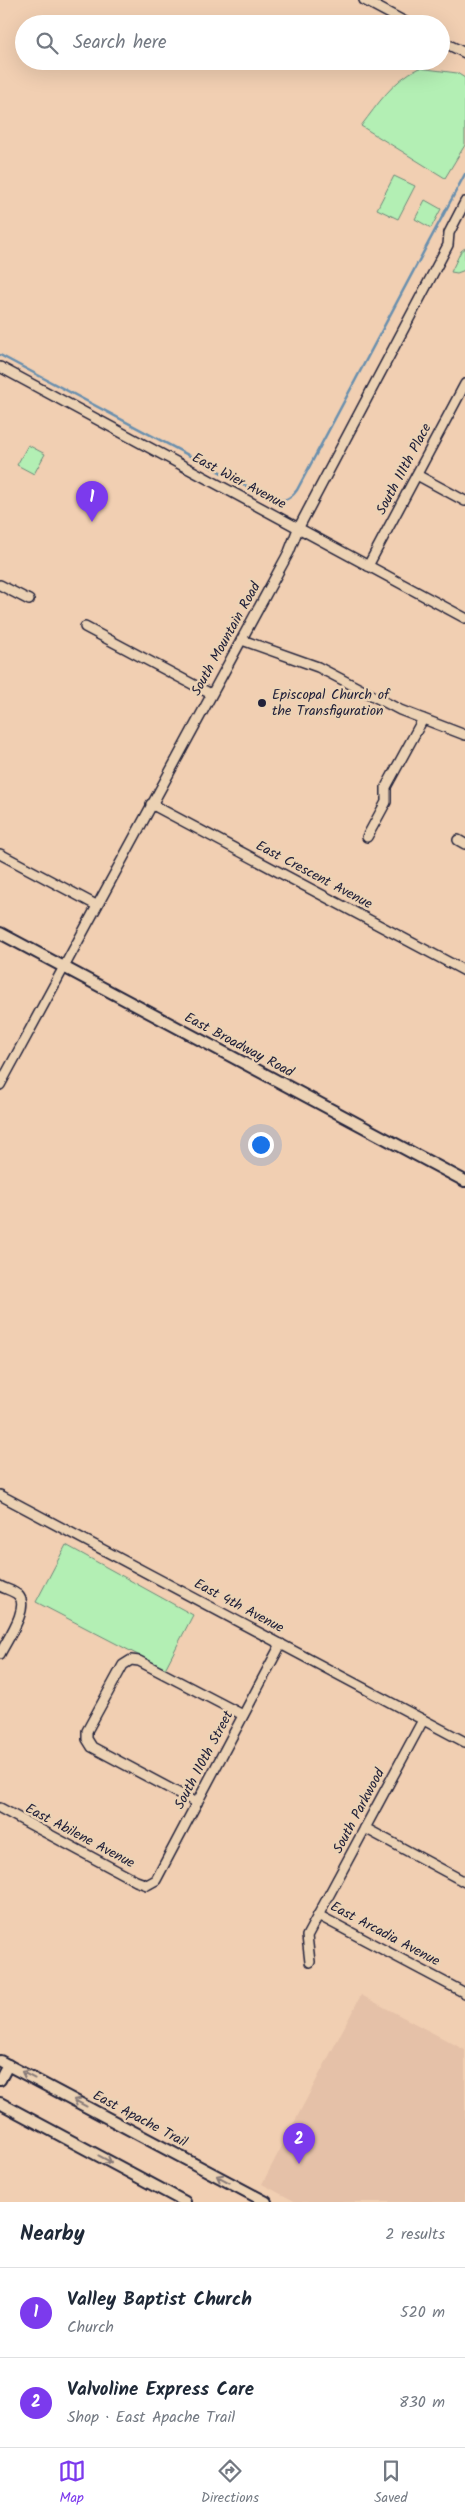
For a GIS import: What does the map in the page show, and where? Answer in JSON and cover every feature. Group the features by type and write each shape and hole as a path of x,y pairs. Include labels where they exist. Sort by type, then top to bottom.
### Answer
{"main road":[{"name":"East Broadway Road","path":"0,933 465,1181"},
{"path":"0,2080 4,2063"},
{"name":"East Apache Trail","path":"4,2063 266,2202"},
{"path":"0,2103 185,2202"}],"street":[{"path":"364,0 392,15"},
{"path":"450,46 465,53"},
{"name":"South Mountain Road","path":"0,1085 289,552 298,529 448,245 448,233 465,202"},
{"name":"East Wier Avenue","path":"0,367 465,618"},
{"name":"South 111th Place","path":"368,566 465,384"},
{"path":"417,475 465,501"},
{"path":"0,585 29,600"},
{"path":"85,627 211,694"},
{"path":"242,640 318,667 400,710 465,734"},
{"path":"367,837 386,802 386,787 423,719"},
{"name":"East Crescent Avenue","path":"151,804 465,971"},
{"path":"0,854 96,905"},
{"name":"East 4th Avenue","path":"0,1495 465,1742"},
{"path":"0,1586 18,1595 22,1603 22,1612 0,1654"},
{"name":"South 110th Street","path":"148,1885 156,1880 281,1644"},
{"path":"197,1802 92,1747 87,1739 87,1731 123,1665 130,1660 139,1661 244,1715"},
{"name":"South Parkwood","path":"310,1962 307,1936 423,1720"},
{"name":"East Abilene Avenue","path":"0,1808 136,1881 148,1885"},
{"path":"365,1828 465,1882"},
{"name":"East Arcadia Avenue","path":"318,1915 465,1993"}],"shaded area":[{"path":"361,1995 465,2050 465,2202 296,2202 262,2184"}],"green space":[{"path":"415,70 434,70 457,73 465,78 465,145 445,178 361,126 380,101 401,79"},
{"path":"394,176 415,186 398,219 377,209"},
{"path":"425,200 441,209 431,228 415,219"},
{"path":"465,248 465,270 457,273 451,272 461,251"},
{"path":"28,445 45,454 34,474 17,465"},
{"path":"66,1545 193,1615 165,1669 36,1602"}],"waterway":[{"path":"0,355 269,498 278,500 288,498 297,490 465,174"}],"place":[{"name":"Valley Baptist Church","path":"92,522"},
{"name":"Episcopal Church of the Transfiguration","path":"262,703"},
{"name":"Valvoline Express Care","path":"299,2164"}]}
